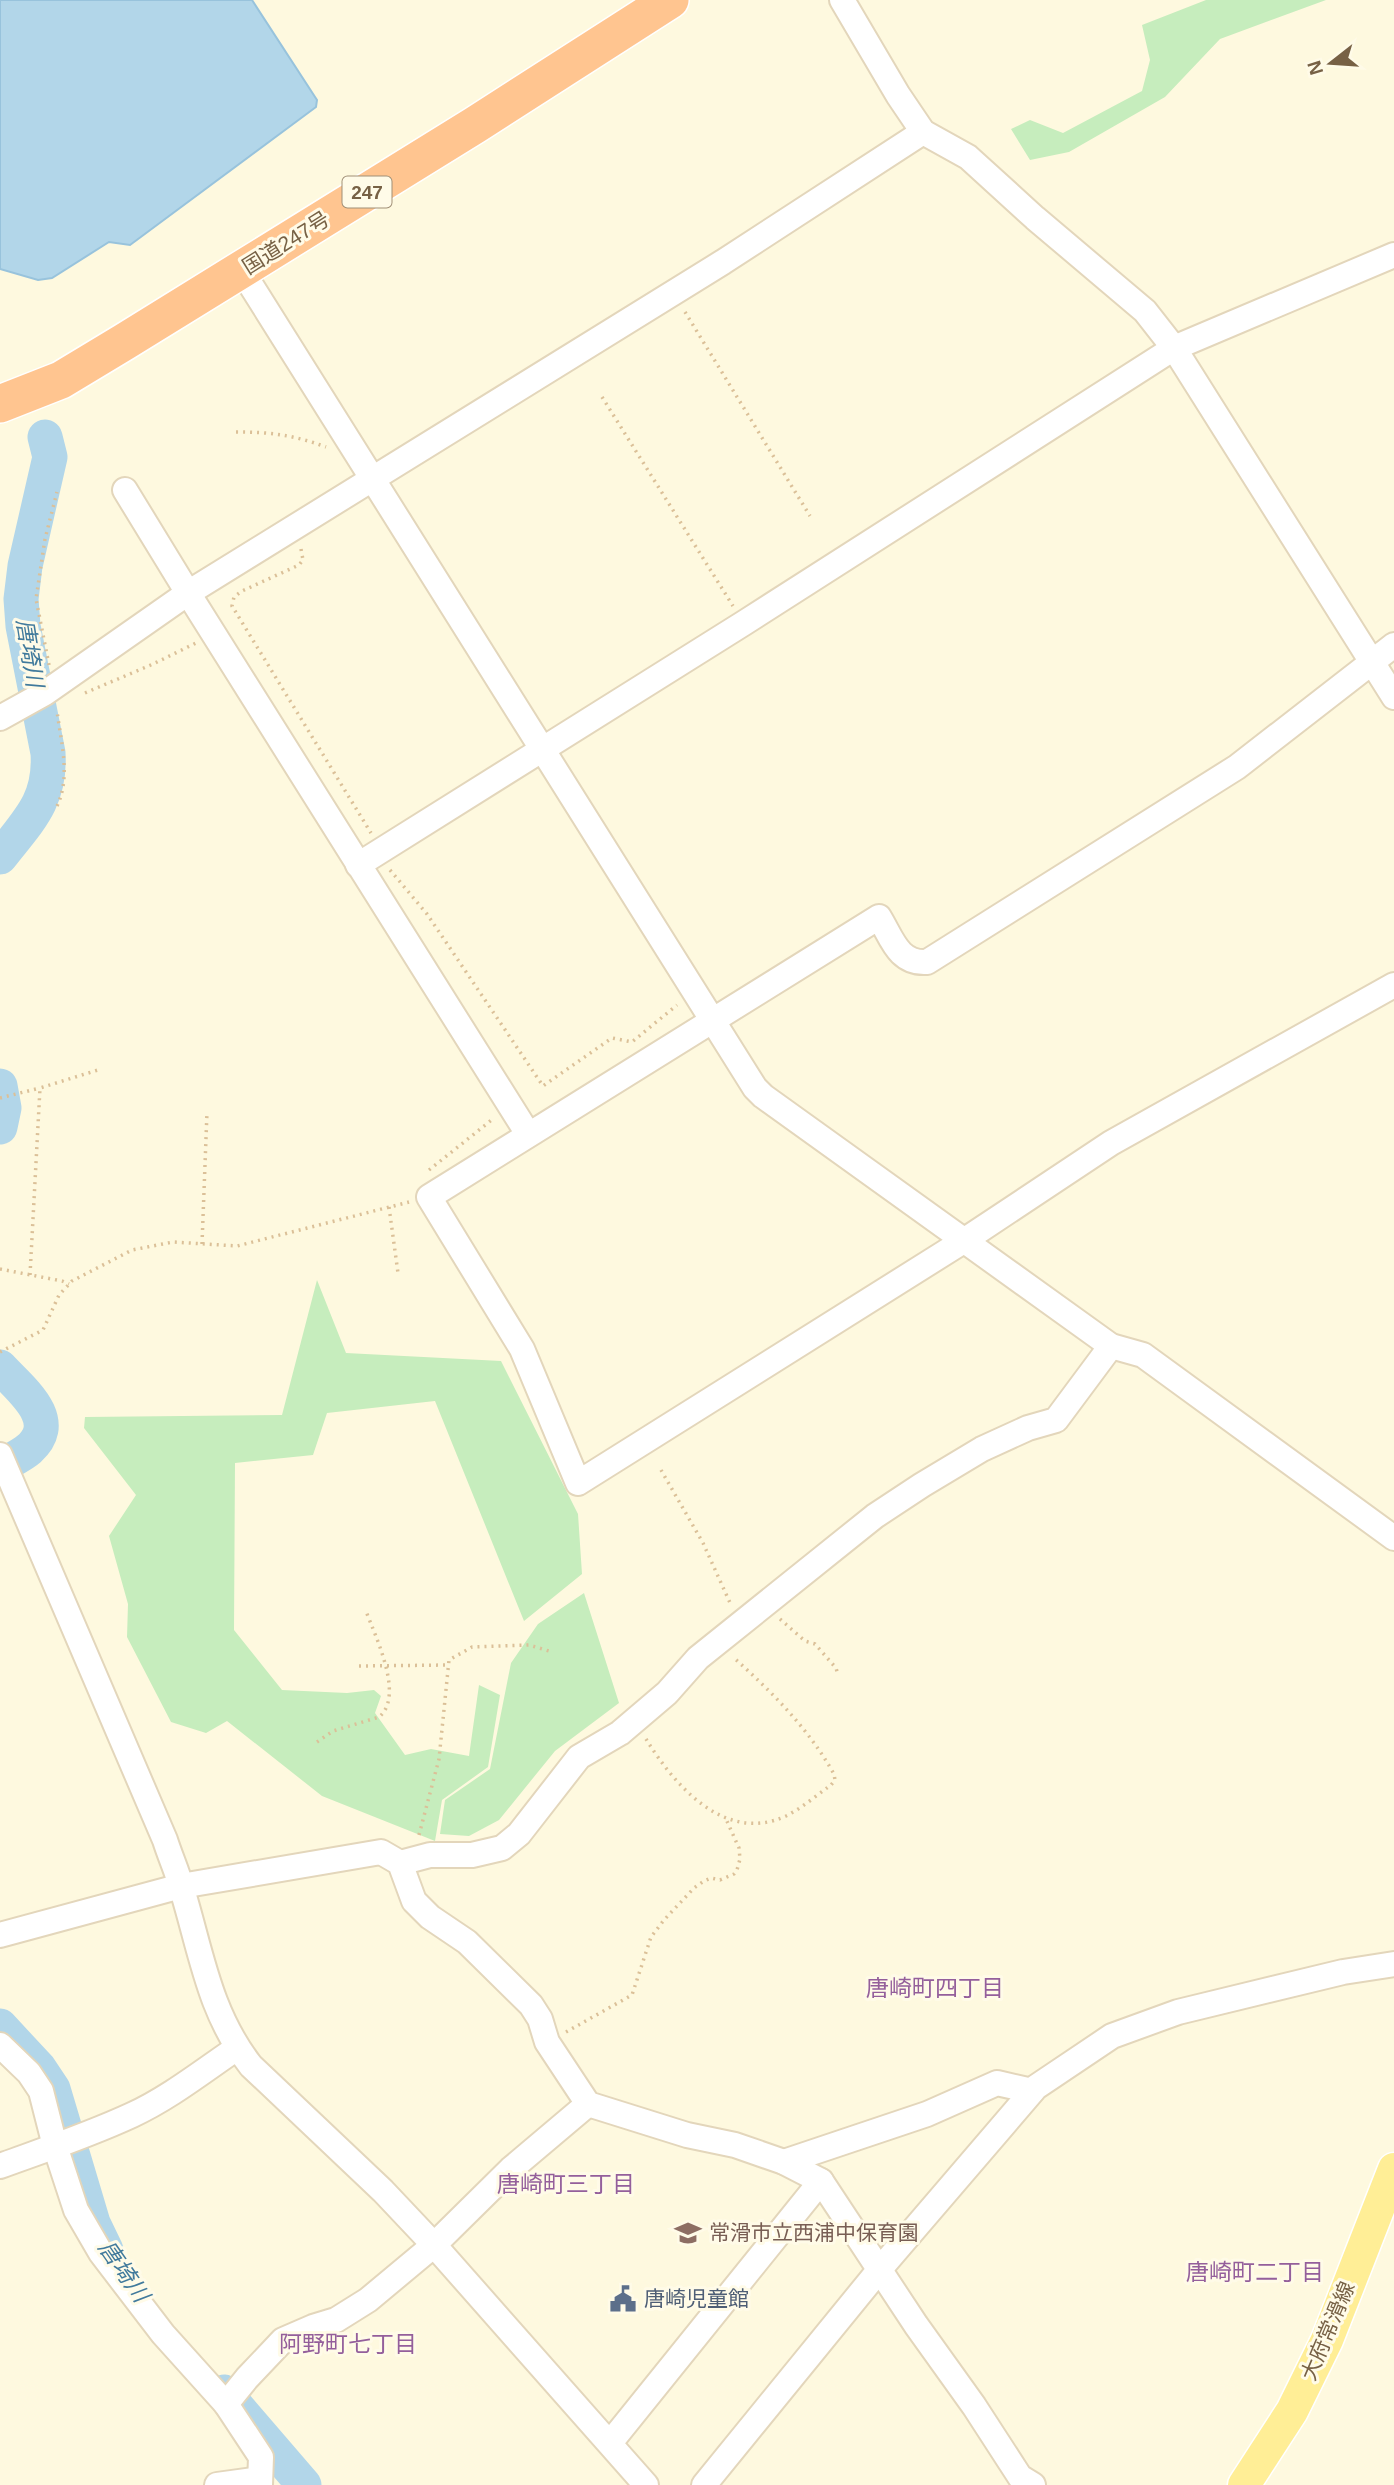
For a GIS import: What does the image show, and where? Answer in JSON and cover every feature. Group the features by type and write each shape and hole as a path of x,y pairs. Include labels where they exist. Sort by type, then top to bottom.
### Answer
{"highway":[{"name":"国道247号","path":"8,401 61,380 242,271 670,0"}],"main road":[{"name":"大府常滑線","path":"1244,2485 1292,2411 1327,2340 1394,2169"}],"street":[{"path":"842,0 923,132 968,157 1145,311 1174,348 1394,697"},
{"path":"0,718 42,694 188,593 723,262 923,132"},
{"path":"372,856 744,623 1174,348 1394,255"},
{"path":"242,271 747,1078 763,1096 1111,1346 1143,1355 1394,1538"},
{"path":"125,490 214,634 372,856 509,1105 528,1134"},
{"path":"1394,645 1237,767 927,962 916,963 904,958 878,917 429,1197 522,1349 578,1483 964,1240 1111,1143 1394,985"},
{"path":"401,1863 430,1855 472,1855 502,1848 519,1833 579,1757 620,1733 667,1693 698,1658 874,1516 982,1449 1056,1420 1111,1346"},
{"path":"4,1466 165,1840 181,1886 208,1986 237,2048 251,2066 383,2191 434,2245 646,2485"},
{"path":"8,1933 181,1886 381,1852 401,1863 414,1901 430,1917 467,1942 531,2005 540,2020 547,2042 588,2104 687,2135 736,2145 784,2162 821,2181 1020,2477 1033,2485"},
{"path":"704,2485 880,2269 1032,2091 1112,2036 1178,2012 1343,1972 1394,1964"},
{"path":"0,2045 29,2073 41,2091 64,2143 76,2210 101,2253 163,2334 226,2403 261,2457 260,2482 217,2485"},
{"path":"0,2166 134,2114 237,2048"},
{"path":"784,2162 927,2114 997,2083 1032,2091"},
{"path":"226,2403 283,2340 336,2320 368,2300 434,2245 511,2169 588,2104"},
{"path":"610,2442 821,2181"}],"path":[{"path":"673,291 810,516"},
{"path":"601,397 744,623"},
{"path":"236,432 274,432 302,438 331,449 356,452"},
{"path":"57,492 45,539 36,599 42,694 64,766 63,793 57,806"},
{"path":"292,528 303,560 299,565 242,591 234,597 232,606 372,856 427,914 542,1086 612,1038 632,1042 695,991"},
{"path":"82,695 214,634"},
{"path":"0,1098 98,1070"},
{"path":"30,1275 40,1088"},
{"path":"0,1352 43,1330 59,1294 69,1284 107,1261 132,1250 173,1242 237,1246 429,1197 425,1178 427,1171 509,1105"},
{"path":"202,1244 207,1112"},
{"path":"388,1208 398,1273"},
{"path":"0,1269 69,1284"},
{"path":"660,1470 703,1543 741,1623"},
{"path":"765,1604 805,1641 815,1644 836,1668 838,1675"},
{"path":"317,1742 333,1731 379,1717 385,1712 391,1696 386,1665 366,1611"},
{"path":"620,1733 633,1730 640,1733 665,1768 698,1802 736,1823 784,1817 831,1785 835,1780 828,1764 798,1722 765,1686 717,1643"},
{"path":"422,1819 439,1759 449,1660 472,1647 529,1645 549,1651"},
{"path":"359,1666 449,1665"},
{"path":"547,2042 632,1995 651,1937 664,1920 704,1881 711,1878 720,1880 734,1874 740,1859 739,1848 726,1819"}],"green space":[{"path":"1206,0 1326,0 1220,39 1165,97 1069,152 1030,160 1011,129 1030,120 1063,133 1142,91 1150,60 1142,25"},
{"path":"317,1280 346,1353 501,1361 578,1514 582,1574 524,1621 435,1401 327,1413 313,1455 235,1463 234,1630 282,1690 347,1693 374,1690 381,1696 375,1713 405,1755 431,1749 469,1756 479,1685 500,1695 488,1767 442,1800 435,1841 322,1796 227,1721 206,1733 171,1722 127,1637 128,1604 109,1536 136,1495 84,1428 85,1417 282,1415"},
{"path":"584,1593 619,1703 555,1751 499,1820 469,1836 440,1834 445,1800 490,1769 511,1663 538,1624"}],"water":[{"path":"0,0 252,0 317,100 316,107 130,245 109,242 52,278 38,280 0,269"}],"waterway":[{"name":"唐埼川","path":"0,857 36,810 42,798 48,770 48,753 23,626 21,599 25,566 50,457 45,437"},
{"name":"唐埼川","path":"0,1086 4,1108 0,1127"},
{"name":"唐埼川","path":"0,1367 34,1405 40,1416 41,1427 38,1438 29,1449 0,1467"},
{"name":"唐埼川","path":"0,2026 39,2068 53,2089 93,2223 106,2250"},
{"name":"唐埼川","path":"224,2392 304,2485"}],"place":[{"name":"常滑市立西浦中保育園","path":"688,2233"},
{"name":"唐崎児童館","path":"623,2299"}],"district":[{"name":"唐崎町四丁目","path":"935,1988"},
{"name":"唐崎町三丁目","path":"566,2184"},
{"name":"唐崎町二丁目","path":"1255,2272"},
{"name":"阿野町七丁目","path":"348,2344"}]}
